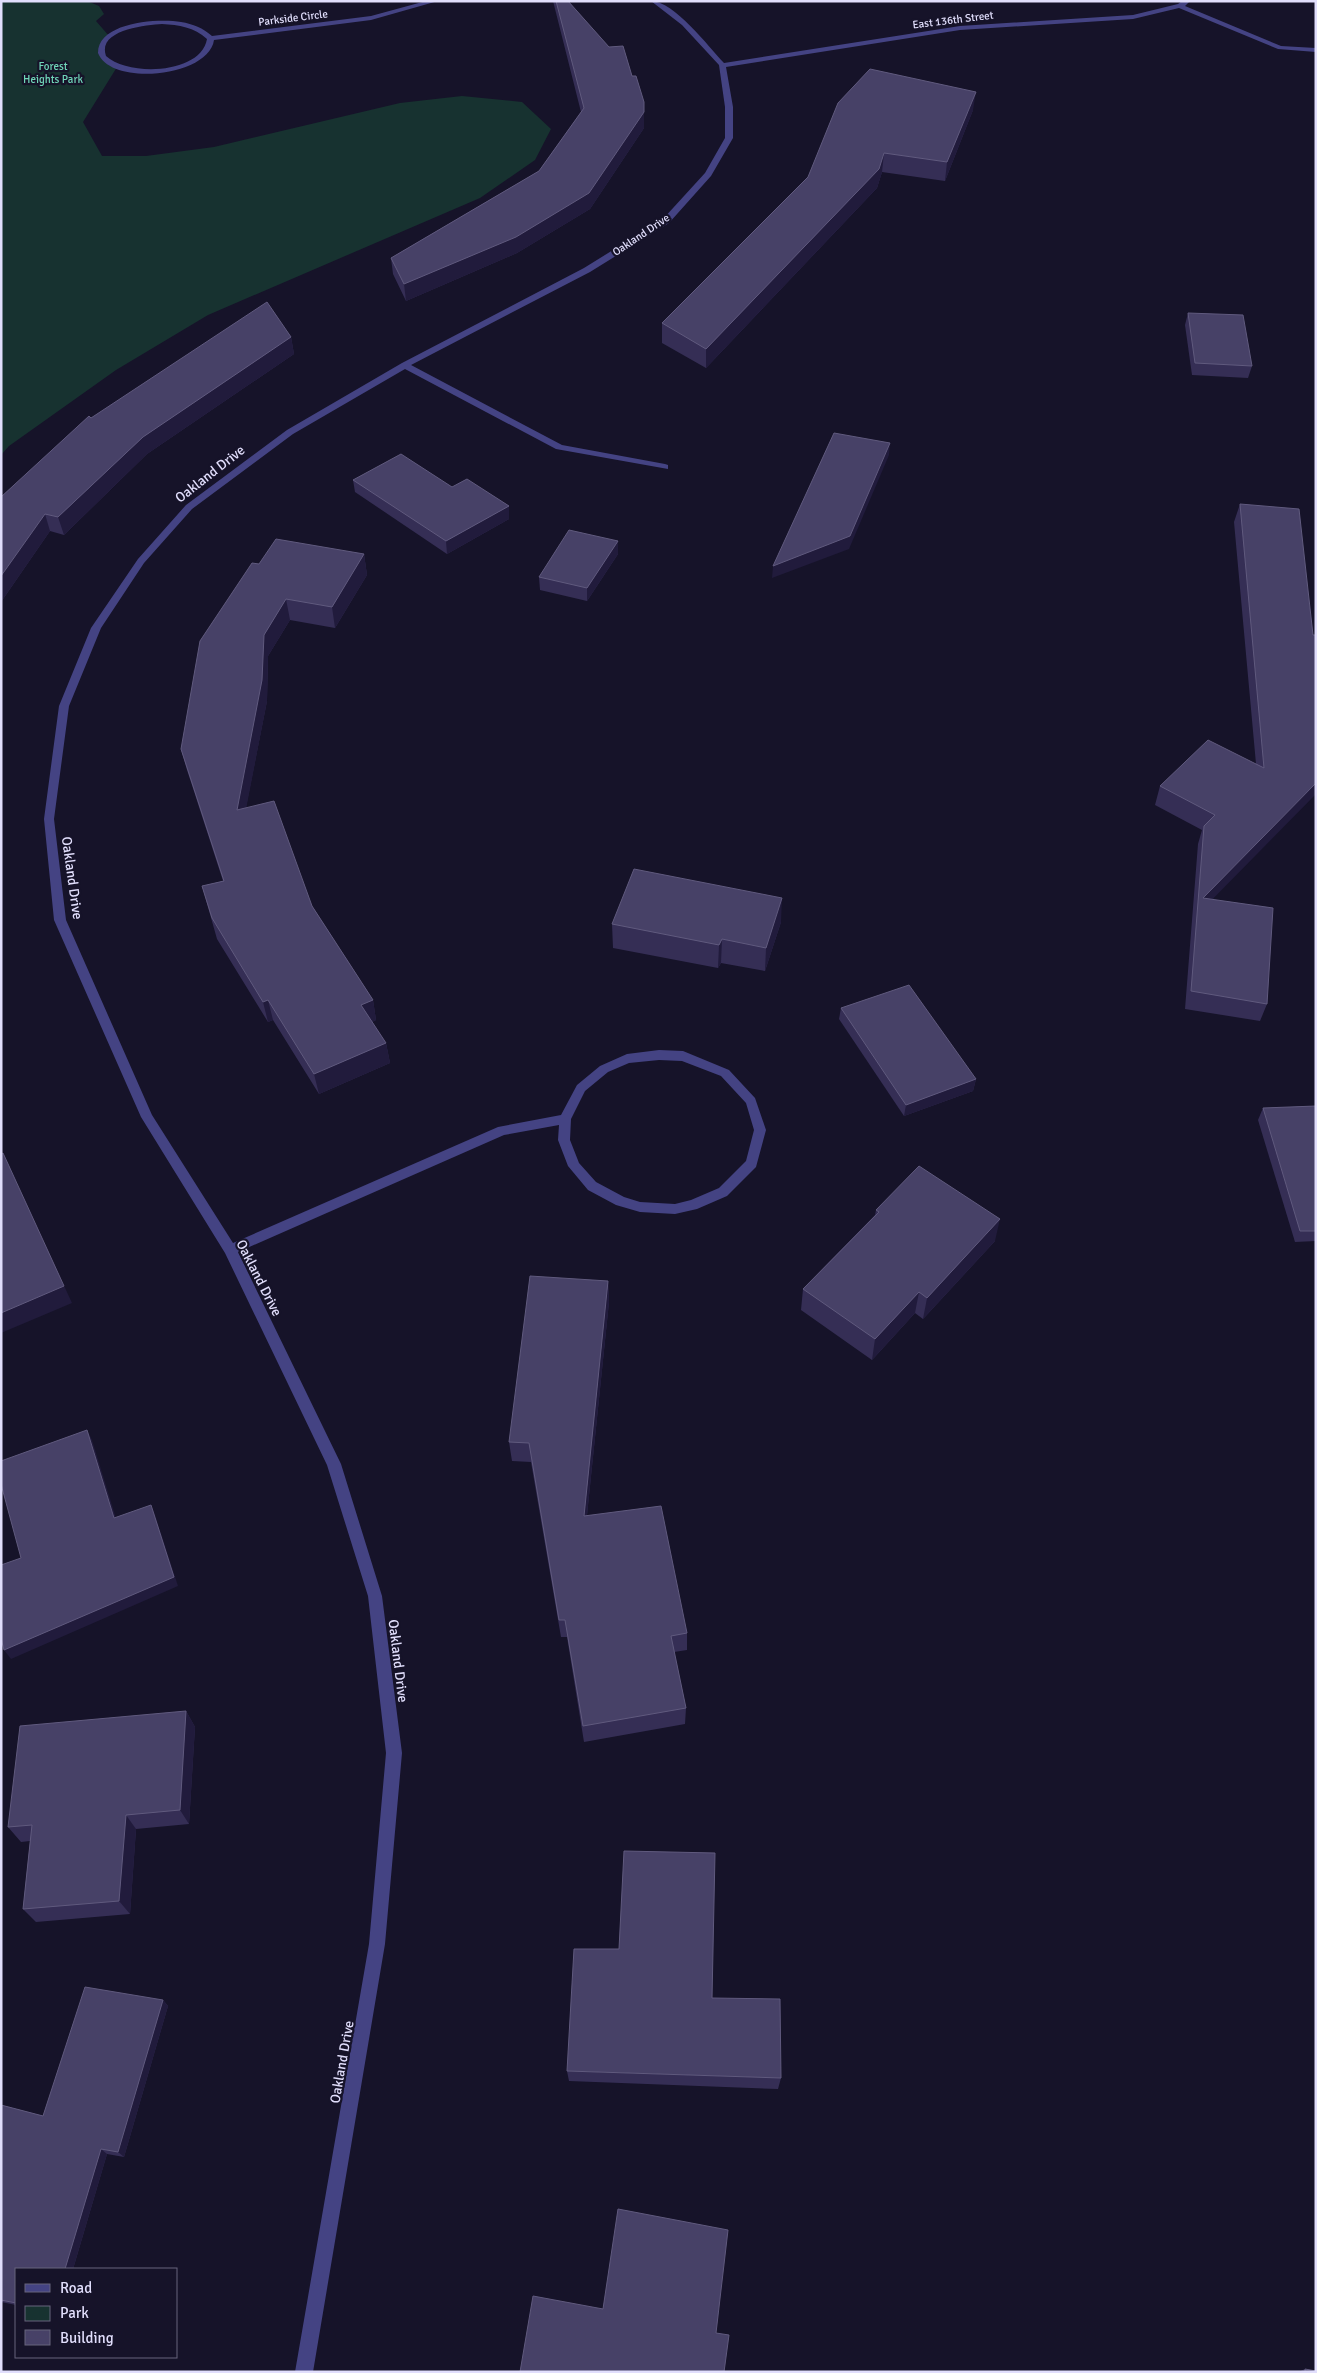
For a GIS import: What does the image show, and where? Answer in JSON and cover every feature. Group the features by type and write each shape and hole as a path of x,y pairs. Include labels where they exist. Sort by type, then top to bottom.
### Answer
{"street":[{"name":"Parkside Circle","path":"211,38 372,18 408,10 434,1"},
{"path":"654,1 684,24 722,65"},
{"name":"East 136th Street","path":"722,65 960,28 1133,16 1180,6 1187,1"},
{"path":"1180,6 1280,48 1316,50"},
{"path":"182,23 201,29 211,38 210,48 200,58 180,67 159,71 136,71 117,67 106,61 101,54 101,46 109,36 122,29 139,24 182,23"},
{"name":"Oakland Drive","path":"304,2372 377,1944 394,1753 375,1596 334,1464 230,1250 147,1116 60,920 49,819 64,706 96,628 141,561 189,507 290,432 405,365 587,270 666,220 708,174 729,138 729,108 722,65"},
{"path":"405,365 559,447 665,467"},
{"path":"659,1055 683,1056 725,1074 751,1100 760,1130 752,1163 723,1192 693,1205 675,1208 640,1207 620,1202 592,1186 574,1166 564,1140 564,1120 582,1088 604,1069 627,1059 659,1055"},
{"path":"230,1250 502,1130 564,1120"}],"green space":[{"name":"Forest Heights Park","path":"1,1 87,1 99,6 104,14 96,21 109,36 101,54 117,67 83,122 102,156 146,156 214,147 400,103 462,96 522,102 551,129 535,160 480,198 208,315 116,370 9,446 1,455"}],"building":[{"path":"556,1 568,1 609,47 623,46 632,76 636,76 644,102 644,112 589,193 516,237 404,284 391,258 539,171 584,108"},
{"path":"870,69 976,92 947,162 884,153 879,169 706,349 662,323 808,177 838,103"},
{"path":"267,302 291,337 143,437 58,517 45,514 1,576 1,497 89,416 91,418"},
{"path":"1188,313 1243,315 1252,366 1195,363"},
{"path":"834,433 890,443 850,536 773,566"},
{"path":"401,454 452,487 467,479 509,506 446,541 353,480"},
{"path":"1240,504 1299,509 1313,635 1316,635 1316,783 1203,898 1273,908 1267,1004 1191,991 1204,826 1215,815 1160,786 1208,740 1264,768"},
{"path":"569,530 618,541 587,588 539,577"},
{"path":"276,539 364,554 332,607 286,599 264,635 262,680 237,810 274,801 312,906 373,1000 361,1005 386,1043 314,1074 268,1000 263,1002 212,918 202,886 224,881 181,749 200,641 252,563 259,564"},
{"path":"634,869 782,898 766,948 722,939 719,945 612,924"},
{"path":"909,985 976,1079 906,1105 841,1008"},
{"path":"1316,1106 1316,1231 1300,1231 1263,1108"},
{"path":"3,1153 64,1286 1,1313 1,1154"},
{"path":"919,1166 1000,1219 927,1298 919,1292 875,1339 803,1289 879,1212 876,1210"},
{"path":"530,1276 608,1281 584,1516 661,1506 687,1633 671,1636 686,1708 583,1726 565,1620 559,1620 529,1443 509,1442"},
{"path":"87,1430 114,1518 151,1505 174,1577 4,1650 1,1638 1,1565 21,1558 1,1484 1,1461"},
{"path":"186,1711 180,1810 126,1815 119,1901 23,1909 32,1825 8,1827 20,1726"},
{"path":"624,1851 715,1853 712,1998 780,1999 781,2078 567,2071 574,1949 619,1949"},
{"path":"85,1987 163,2000 118,2152 101,2149 65,2268 15,2268 15,2303 1,2300 1,2105 43,2116"},
{"path":"618,2209 728,2230 716,2333 729,2335 724,2372 520,2372 533,2296 603,2309"},
{"path":"1305,2369 1316,2371 1316,2372 1305,2372"}]}
